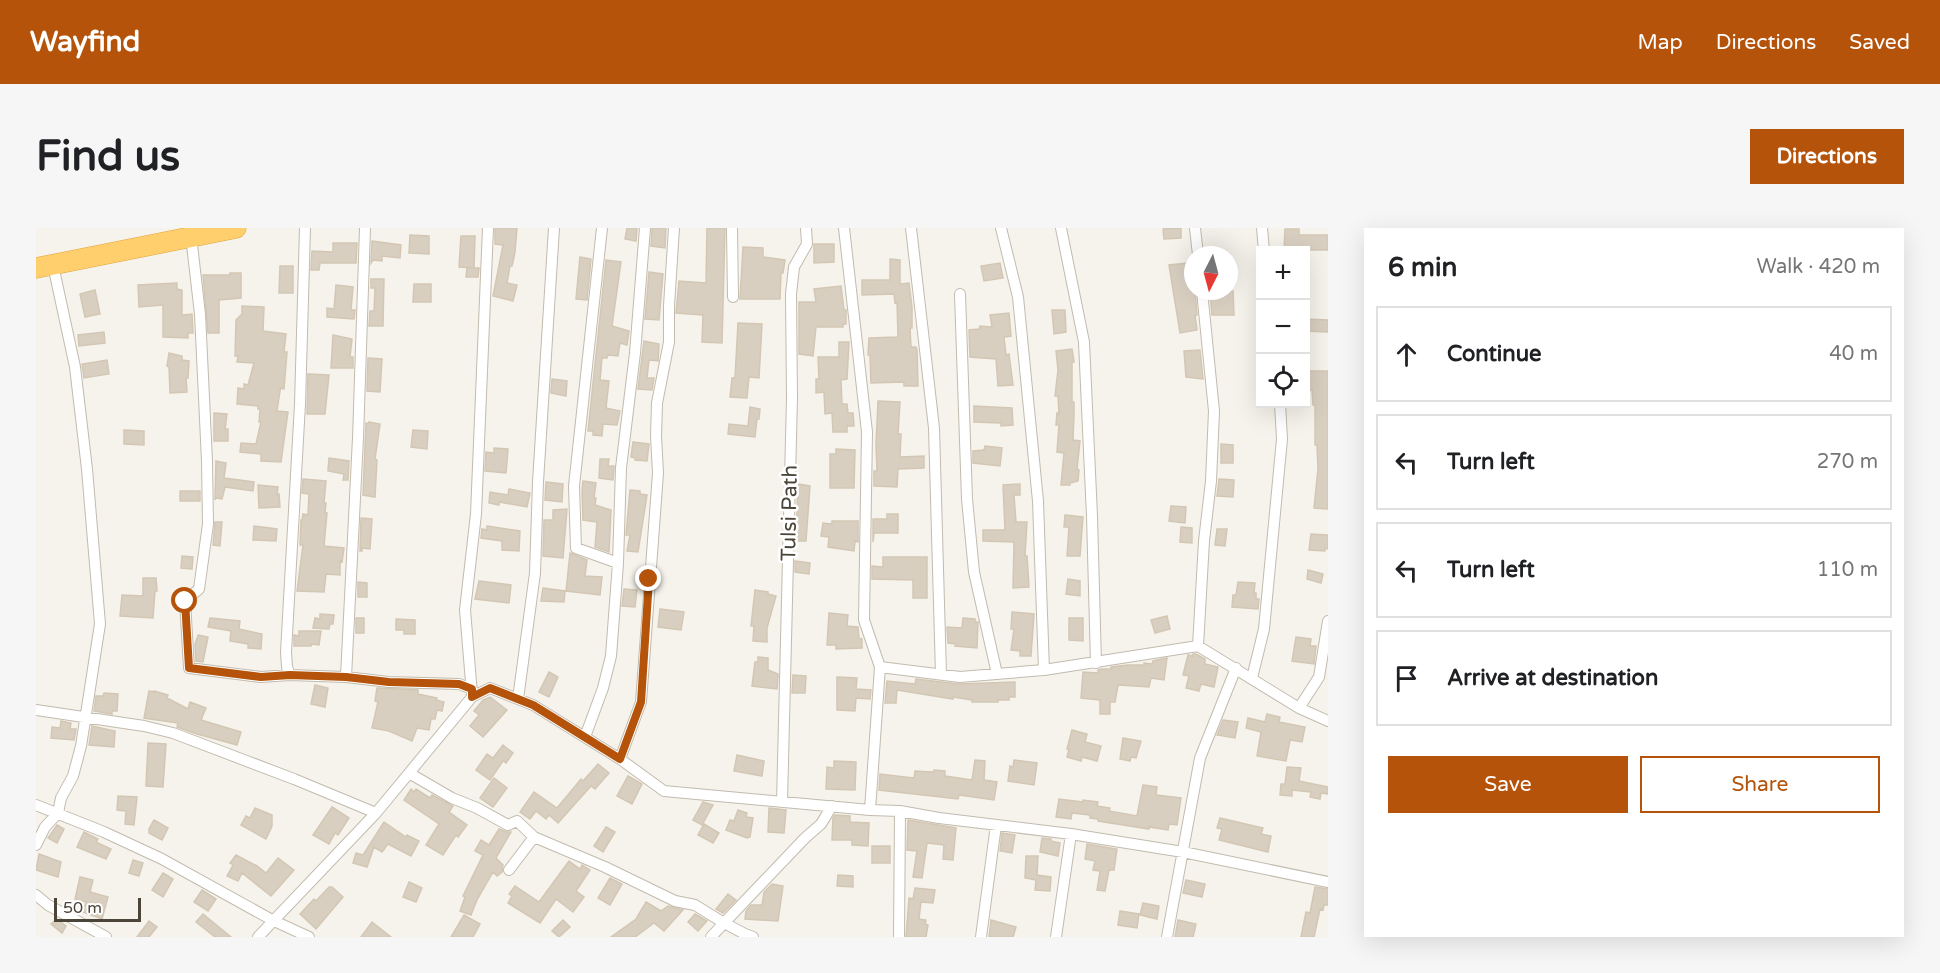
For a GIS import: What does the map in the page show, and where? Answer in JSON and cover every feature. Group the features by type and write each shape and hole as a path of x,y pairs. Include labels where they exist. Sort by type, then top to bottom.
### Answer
{"highway":[{"path":"44,267 229,229"}],"street":[{"path":"290,675 286,652 300,404 305,228"},
{"path":"346,677 358,438 364,228"},
{"path":"472,693 465,610 476,514 488,228"},
{"path":"518,699 535,573 538,482 554,228"},
{"path":"602,228 574,486 576,548 618,563"},
{"path":"585,737 603,688 611,656 618,563 621,468 635,353 645,228"},
{"path":"620,759 641,702 658,473 657,403 669,342 674,228"},
{"path":"732,228 733,297"},
{"name":"Tulsi Path","path":"782,801 792,398 791,294 794,267 807,244 806,228"},
{"path":"844,228 867,432 864,620 880,667 870,810"},
{"path":"911,228 934,428 941,674"},
{"path":"1001,228 1018,297 1038,501 1044,670"},
{"path":"1061,228 1084,342 1096,663"},
{"path":"1196,228 1197,246"},
{"path":"1262,228 1264,246"},
{"path":"191,237 200,314 208,524 199,589 185,601 189,668 261,677 290,675 459,684 472,693"},
{"path":"36,845 45,826 58,813 61,798 73,776 81,746 100,624 87,469 75,367 44,267"},
{"path":"960,294 967,499 974,572 997,674"},
{"path":"1198,646 1214,411 1203,300"},
{"path":"1252,678 1264,629 1282,439 1280,408"},
{"path":"1299,708 1319,676 1328,621"},
{"path":"880,667 960,677 1044,670 1198,646 1299,708 1328,721"},
{"path":"1167,937 1200,758 1236,668"},
{"path":"258,937 376,813 472,693 490,688 533,705 620,759 664,791 900,811 1071,834 1183,852 1328,882"},
{"path":"36,710 144,726 173,733 376,813"},
{"path":"409,773 452,798 477,808 508,825 517,821 534,837 605,867 675,901 695,905 753,937"},
{"path":"36,805 162,859 273,920 309,937"},
{"path":"711,937 821,824 832,806"},
{"path":"899,937 900,811"},
{"path":"981,937 996,825"},
{"path":"1056,937 1071,834"},
{"path":"509,870 534,837"},
{"path":"36,895 106,937"}],"building":[{"path":"495,228 517,228 515,252 507,283 517,285 513,301 493,296 503,245 495,244"},
{"path":"627,228 637,228 636,241 625,239"},
{"path":"652,228 666,228 665,248 651,246"},
{"path":"707,228 725,228 722,343 702,342 703,315 676,313 679,281 706,283"},
{"path":"1181,228 1181,238 1164,239 1163,229"},
{"path":"1285,229 1299,229 1299,235 1328,235 1328,250 1310,250 1310,246 1284,246"},
{"path":"410,235 429,236 429,254 409,253"},
{"path":"461,236 475,236 474,268 459,267"},
{"path":"372,241 401,245 400,258 382,256 382,261 373,260 371,263"},
{"path":"333,243 357,243 356,263 320,263 319,270 311,270 312,251 333,252"},
{"path":"814,244 834,244 834,262 814,263"},
{"path":"743,247 763,248 763,257 785,260 783,273 781,273 780,299 740,299"},
{"path":"580,257 591,259 587,300 576,299"},
{"path":"890,259 900,260 900,284 909,283 912,307 911,347 916,347 917,350 918,386 904,386 904,382 871,383 869,338 898,337 897,302 895,303 894,294 862,295 862,280 890,280"},
{"path":"606,260 621,262 612,326 629,331 627,345 620,343 618,356 608,355 607,358 602,358 600,380 609,381 606,408 620,411 617,425 603,424 602,436 593,435 593,431 588,431"},
{"path":"1000,263 1003,278 984,281 981,266"},
{"path":"1184,263 1184,300 1196,300 1197,330 1180,333 1169,265"},
{"path":"280,266 293,266 293,293 279,293"},
{"path":"467,268 479,268 478,277 466,277"},
{"path":"649,272 663,274 659,320 645,319"},
{"path":"230,273 241,273 241,298 219,300 219,333 208,333 203,275 230,275"},
{"path":"371,279 384,279 383,326 369,326 370,311 374,311 375,288 371,288"},
{"path":"177,283 177,289 182,290 182,315 192,314 193,333 188,333 188,338 163,337 163,305 139,307 138,285"},
{"path":"414,284 431,284 431,302 413,302"},
{"path":"336,285 353,287 351,310 355,310 354,319 327,317 327,308 334,309"},
{"path":"841,286 844,310 846,310 846,324 843,324 843,327 816,327 813,356 799,354 799,302 816,302 814,289"},
{"path":"95,290 100,314 85,317 80,294"},
{"path":"1211,300 1233,300 1234,315 1212,315"},
{"path":"242,306 264,307 263,331 286,334 284,389 281,388 280,391 277,411 288,412 281,462 261,461 261,454 240,452 241,443 256,444 261,422 259,422 260,409 258,406 237,404 238,388 244,389 244,384 248,385 254,363 237,362 238,356 235,356 236,320 242,314"},
{"path":"1052,310 1065,310 1066,332 1054,334"},
{"path":"1009,313 1011,336 1004,337 1013,385 998,386 996,359 970,357 969,330 979,329 980,326 992,327 990,315"},
{"path":"1310,319 1328,320 1328,332 1310,331"},
{"path":"738,323 762,324 759,378 749,377 747,398 730,397 732,378 735,378"},
{"path":"104,332 105,343 79,346 78,335"},
{"path":"333,335 352,339 350,357 353,357 353,368 331,368"},
{"path":"644,341 659,344 658,361 649,360 647,378 654,378 652,390 638,389"},
{"path":"839,342 849,342 847,379 841,380 842,404 847,404 848,413 853,413 854,426 847,426 847,432 833,432 832,413 825,414 824,392 816,393 816,379 819,379 818,357 839,357"},
{"path":"1072,349 1074,362 1072,362 1073,440 1080,441 1077,469 1079,470 1078,481 1070,485 1061,485 1064,453 1057,452 1059,425 1056,425 1057,413 1059,414 1058,396 1055,396 1058,370 1056,351"},
{"path":"1200,350 1203,379 1186,377 1184,351"},
{"path":"169,353 182,356 182,360 189,361 188,378 186,378 187,392 170,393 169,367 167,366"},
{"path":"368,358 382,359 380,392 367,391"},
{"path":"107,360 109,374 84,378 82,364"},
{"path":"1310,371 1328,371 1328,509 1314,508 1318,469 1317,445 1315,445 1315,405 1313,405 1312,390 1310,390"},
{"path":"308,374 329,375 325,414 307,414"},
{"path":"552,379 567,381 566,396 551,393"},
{"path":"878,401 900,402 898,434 901,434 900,457 924,456 924,468 898,469 897,487 874,486 874,471 877,471"},
{"path":"974,406 1012,408 1013,425 1001,426 1001,423 974,422"},
{"path":"750,407 760,409 755,437 728,434 729,424 748,426"},
{"path":"214,413 227,414 225,429 228,429 228,441 214,441"},
{"path":"369,422 380,424 375,459 377,460 375,497 363,495 366,423 369,424"},
{"path":"124,430 144,431 144,445 124,444"},
{"path":"413,430 428,431 427,449 411,447"},
{"path":"633,442 649,444 647,461 635,460 631,457"},
{"path":"1221,444 1233,445 1233,463 1221,463"},
{"path":"985,446 1002,448 1000,466 973,463 973,451 984,450"},
{"path":"494,448 508,449 506,473 485,471 486,452 494,453"},
{"path":"836,449 855,450 854,488 830,488 830,454 836,454"},
{"path":"329,458 349,461 348,480 343,480 344,474 328,471"},
{"path":"600,459 609,459 608,466 614,466 613,480 599,478"},
{"path":"216,461 226,463 224,478 254,482 253,491 225,487 222,499 216,498 215,500"},
{"path":"303,479 326,481 324,503 326,503 325,513 327,513 324,546 344,548 342,562 340,561 340,575 326,574 324,592 297,591 303,545 300,545 301,520 303,514 308,515 309,494 302,493"},
{"path":"1219,479 1234,480 1233,497 1217,496"},
{"path":"583,481 596,483 595,505 611,510 609,552 595,547 597,522 583,520"},
{"path":"546,482 563,484 562,502 545,500"},
{"path":"798,484 810,486 806,541 796,541"},
{"path":"1020,484 1020,495 1014,495 1016,522 1027,522 1025,556 1027,556 1029,587 1013,588 1014,542 983,541 983,530 1005,530 1003,485"},
{"path":"258,485 278,487 280,507 259,508"},
{"path":"509,489 530,493 527,507 499,502 499,505 489,503 490,492 508,495"},
{"path":"630,490 640,491 640,494 647,495 638,552 627,551 630,535 626,535"},
{"path":"180,491 200,491 200,501 180,501"},
{"path":"1171,506 1186,507 1185,523 1169,521"},
{"path":"567,509 563,558 543,556 544,520 553,520 553,510"},
{"path":"887,514 898,514 898,533 874,533 873,542 873,519 887,519"},
{"path":"1065,515 1083,517 1080,556 1067,556 1069,527 1064,527"},
{"path":"361,518 372,519 370,549 362,548 360,551"},
{"path":"832,521 858,521 858,542 855,541 854,551 828,547 829,537 821,536 823,523 832,524"},
{"path":"215,522 222,522 220,546 213,545"},
{"path":"254,526 277,529 276,541 253,540"},
{"path":"487,526 520,531 519,551 502,550 502,541 481,538 482,529 487,530"},
{"path":"1181,527 1192,528 1192,543 1180,542"},
{"path":"1217,529 1227,529 1225,546 1215,545"},
{"path":"1311,534 1328,535 1328,549 1325,548 1325,551 1309,550"},
{"path":"570,553 587,560 585,576 602,577 600,595 566,591"},
{"path":"182,556 193,557 192,569 181,568"},
{"path":"883,557 927,557 927,598 913,598 913,580 872,579 872,566 883,567"},
{"path":"795,561 810,563 809,574 795,572"},
{"path":"1308,570 1323,574 1321,583 1307,579"},
{"path":"143,578 156,578 157,591 155,591 153,618 120,616 122,595 143,596"},
{"path":"1068,579 1080,581 1080,596 1066,594"},
{"path":"479,581 511,585 509,603 475,599"},
{"path":"358,582 367,583 367,597 358,597"},
{"path":"1238,582 1255,583 1254,593 1256,593 1256,599 1259,599 1258,609 1232,607 1233,595 1236,595"},
{"path":"543,588 565,591 564,602 541,601"},
{"path":"624,589 637,590 635,607 622,606"},
{"path":"755,590 776,596 767,628 767,642 753,641 754,626 751,626"},
{"path":"660,609 684,612 681,630 658,627"},
{"path":"1012,612 1034,614 1031,656 1020,656 1020,651 1011,650 1014,629 1011,629"},
{"path":"829,613 848,615 847,626 858,627 862,648 836,649 836,645 827,645"},
{"path":"320,614 334,615 333,624 330,624 329,629 313,628 315,618 320,619"},
{"path":"1167,616 1170,629 1155,633 1151,620"},
{"path":"210,618 240,621 239,629 262,634 261,649 248,648 248,644 230,641 231,631 208,627"},
{"path":"356,618 364,618 364,633 356,633"},
{"path":"963,618 975,619 975,622 978,622 977,648 948,643 947,627 962,628"},
{"path":"1069,618 1083,618 1083,641 1069,640"},
{"path":"396,619 415,620 415,634 404,634 404,630 396,630"},
{"path":"299,631 321,631 319,645 294,646 294,635 299,636"},
{"path":"198,635 208,637 203,662 196,661 195,644"},
{"path":"1296,637 1311,639 1310,646 1316,646 1314,664 1292,661"},
{"path":"1193,654 1205,659 1205,664 1218,667 1214,687 1201,684 1199,691 1186,688 1189,676 1183,675 1188,655 1193,656"},
{"path":"758,657 768,658 768,670 778,674 777,689 752,686 755,662 758,662"},
{"path":"1167,658 1164,680 1151,678 1149,687 1118,685 1115,702 1110,702 1110,714 1100,714 1100,700 1081,698 1083,672 1098,673 1098,670 1111,669 1111,667 1152,664 1153,661"},
{"path":"549,672 558,677 549,697 539,692"},
{"path":"793,675 806,676 805,693 792,693"},
{"path":"837,677 857,678 856,689 871,690 870,699 856,698 855,711 837,710"},
{"path":"916,679 959,684 1015,682 1015,697 1009,697 1009,700 998,700 998,702 972,702 972,700 897,690 896,703 885,703 887,681 915,684"},
{"path":"315,685 328,688 325,707 311,704"},
{"path":"377,688 418,690 418,694 444,702 442,711 437,710 435,719 431,719 429,730 417,728 412,741 389,731 372,728 378,702 375,701"},
{"path":"149,691 168,695 167,698 188,709 190,702 206,708 201,720 241,732 237,745 177,727 178,723 144,718"},
{"path":"104,693 118,694 117,711 112,711 112,714 94,711 96,696 103,696"},
{"path":"490,697 507,710 483,737 470,726 479,715 474,711 483,700"},
{"path":"1267,714 1280,717 1279,722 1305,727 1302,742 1290,740 1286,761 1257,756 1261,732 1246,728 1248,718 1265,722"},
{"path":"1223,720 1238,722 1235,738 1217,735"},
{"path":"61,721 71,723 70,729 76,729 74,740 51,738 52,727 60,728"},
{"path":"92,726 115,731 114,747 89,745"},
{"path":"1072,730 1087,734 1085,742 1101,746 1097,761 1082,757 1081,761 1067,757"},
{"path":"1123,738 1141,741 1136,758 1131,757 1130,761 1120,759"},
{"path":"148,743 166,744 163,787 146,786"},
{"path":"503,745 513,753 506,763 503,761 490,780 476,770 487,754 493,758"},
{"path":"737,755 764,761 762,776 734,771"},
{"path":"975,760 985,761 984,780 997,782 994,800 959,795 958,799 879,790 880,774 914,778 915,771 933,772 934,770 945,771 945,776 972,780"},
{"path":"1014,760 1037,763 1034,785 1008,781 1010,766 1013,767"},
{"path":"834,761 856,762 855,790 826,789 827,767 834,768"},
{"path":"598,764 609,773 595,789 591,786 558,823 549,815 546,819 536,811 530,819 520,812 534,792 557,808 581,779 583,781"},
{"path":"1287,767 1301,768 1299,781 1328,787 1328,794 1321,793 1320,799 1310,797 1311,792 1292,790 1292,796 1280,795 1281,784 1285,784"},
{"path":"628,776 642,784 632,804 617,796"},
{"path":"494,778 507,788 493,807 480,798"},
{"path":"1143,785 1157,787 1156,795 1181,798 1177,825 1169,824 1168,830 1149,827 1149,829 1098,821 1098,819 1090,818 1090,815 1072,813 1071,819 1056,817 1059,799 1098,802 1097,806 1110,808 1109,811 1137,816"},
{"path":"411,789 414,792 416,789 430,798 432,795 453,806 449,812 467,825 458,837 456,835 443,855 426,845 439,824 404,800"},
{"path":"118,796 137,797 134,825 125,824 126,811 117,810"},
{"path":"703,802 713,805 702,825 693,820"},
{"path":"332,807 349,818 338,835 335,833 329,844 313,835"},
{"path":"255,808 272,815 272,826 266,839 241,825 246,816 250,818"},
{"path":"769,808 786,810 784,833 768,832"},
{"path":"738,810 747,813 746,817 753,818 750,837 726,830 730,820 734,821"},
{"path":"835,815 850,816 850,822 869,823 868,846 852,845 852,840 832,840"},
{"path":"1220,818 1263,828 1261,834 1271,836 1268,852 1219,840 1222,829 1217,828"},
{"path":"154,820 168,828 162,840 149,833"},
{"path":"908,820 956,828 953,860 943,859 944,845 927,843 922,878 913,877 917,851 907,850"},
{"path":"384,822 406,837 407,835 419,841 411,856 388,844 382,852 374,847 367,867 353,863 356,853 363,855"},
{"path":"704,824 719,833 713,843 698,835"},
{"path":"57,825 64,829 57,843 48,838"},
{"path":"606,827 615,832 603,852 594,846"},
{"path":"499,829 511,832 496,858 503,865 502,872 497,876 493,872 471,915 460,911 465,897 463,896 483,855 475,851 481,840 489,845"},
{"path":"84,832 98,839 96,842 111,849 106,859 77,847"},
{"path":"1002,833 1015,835 1012,853 1000,851"},
{"path":"1042,838 1060,843 1058,856 1040,852"},
{"path":"1087,844 1117,849 1114,870 1109,870 1105,891 1097,890 1100,871 1093,870 1095,861 1085,859"},
{"path":"872,846 890,846 890,863 872,863"},
{"path":"39,854 61,862 58,877 36,870"},
{"path":"236,855 266,873 278,858 294,870 271,896 242,873 238,881 227,876 233,865 230,863"},
{"path":"1026,856 1038,856 1037,875 1051,877 1050,891 1035,890 1036,880 1025,878"},
{"path":"133,860 143,863 139,876 129,873"},
{"path":"569,861 580,869 582,865 590,870 576,891 584,897 573,912 556,899 540,923 508,903 512,896 509,894 515,886 539,902"},
{"path":"163,873 173,879 163,897 152,890"},
{"path":"838,875 853,876 853,887 837,886"},
{"path":"80,877 93,880 90,892 108,897 102,919 83,912 86,902 75,899"},
{"path":"610,878 622,884 610,905 598,898"},
{"path":"1186,880 1205,884 1202,897 1183,893"},
{"path":"409,882 422,888 416,902 403,897"},
{"path":"772,884 783,886 778,921 745,919 746,911 751,905 762,905 764,892"},
{"path":"329,887 343,897 316,929 300,914"},
{"path":"1315,887 1328,889 1328,905 1324,905 1323,910 1320,909 1314,937 1301,937 1306,912 1310,913"},
{"path":"915,888 935,890 933,903 921,902 919,919 926,920 925,924 928,925 926,937 906,937 909,898 913,899"},
{"path":"202,890 216,899 208,911 194,902"},
{"path":"728,894 736,900 723,913 716,909"},
{"path":"646,902 661,911 668,906 683,910 664,931 654,923 635,937 611,937 636,919"},
{"path":"1143,903 1159,906 1157,919 1140,915"},
{"path":"1120,911 1139,914 1137,928 1118,925"},
{"path":"203,914 231,937 215,937 196,922"},
{"path":"695,914 707,921 698,931 688,922"},
{"path":"464,915 480,924 473,937 451,937"},
{"path":"57,919 66,926 62,933 51,924"},
{"path":"563,920 570,927 559,937 552,931"},
{"path":"991,920 1016,927 1013,937 989,937"},
{"path":"1178,920 1196,924 1193,937 1175,937"},
{"path":"149,921 157,927 149,937 137,937"},
{"path":"372,922 391,937 361,937"}],"route":[{"path":"185,601 189,668 261,677 290,675 459,684 472,689 472,697 490,688 533,705 620,759 641,702 649,579"}]}
